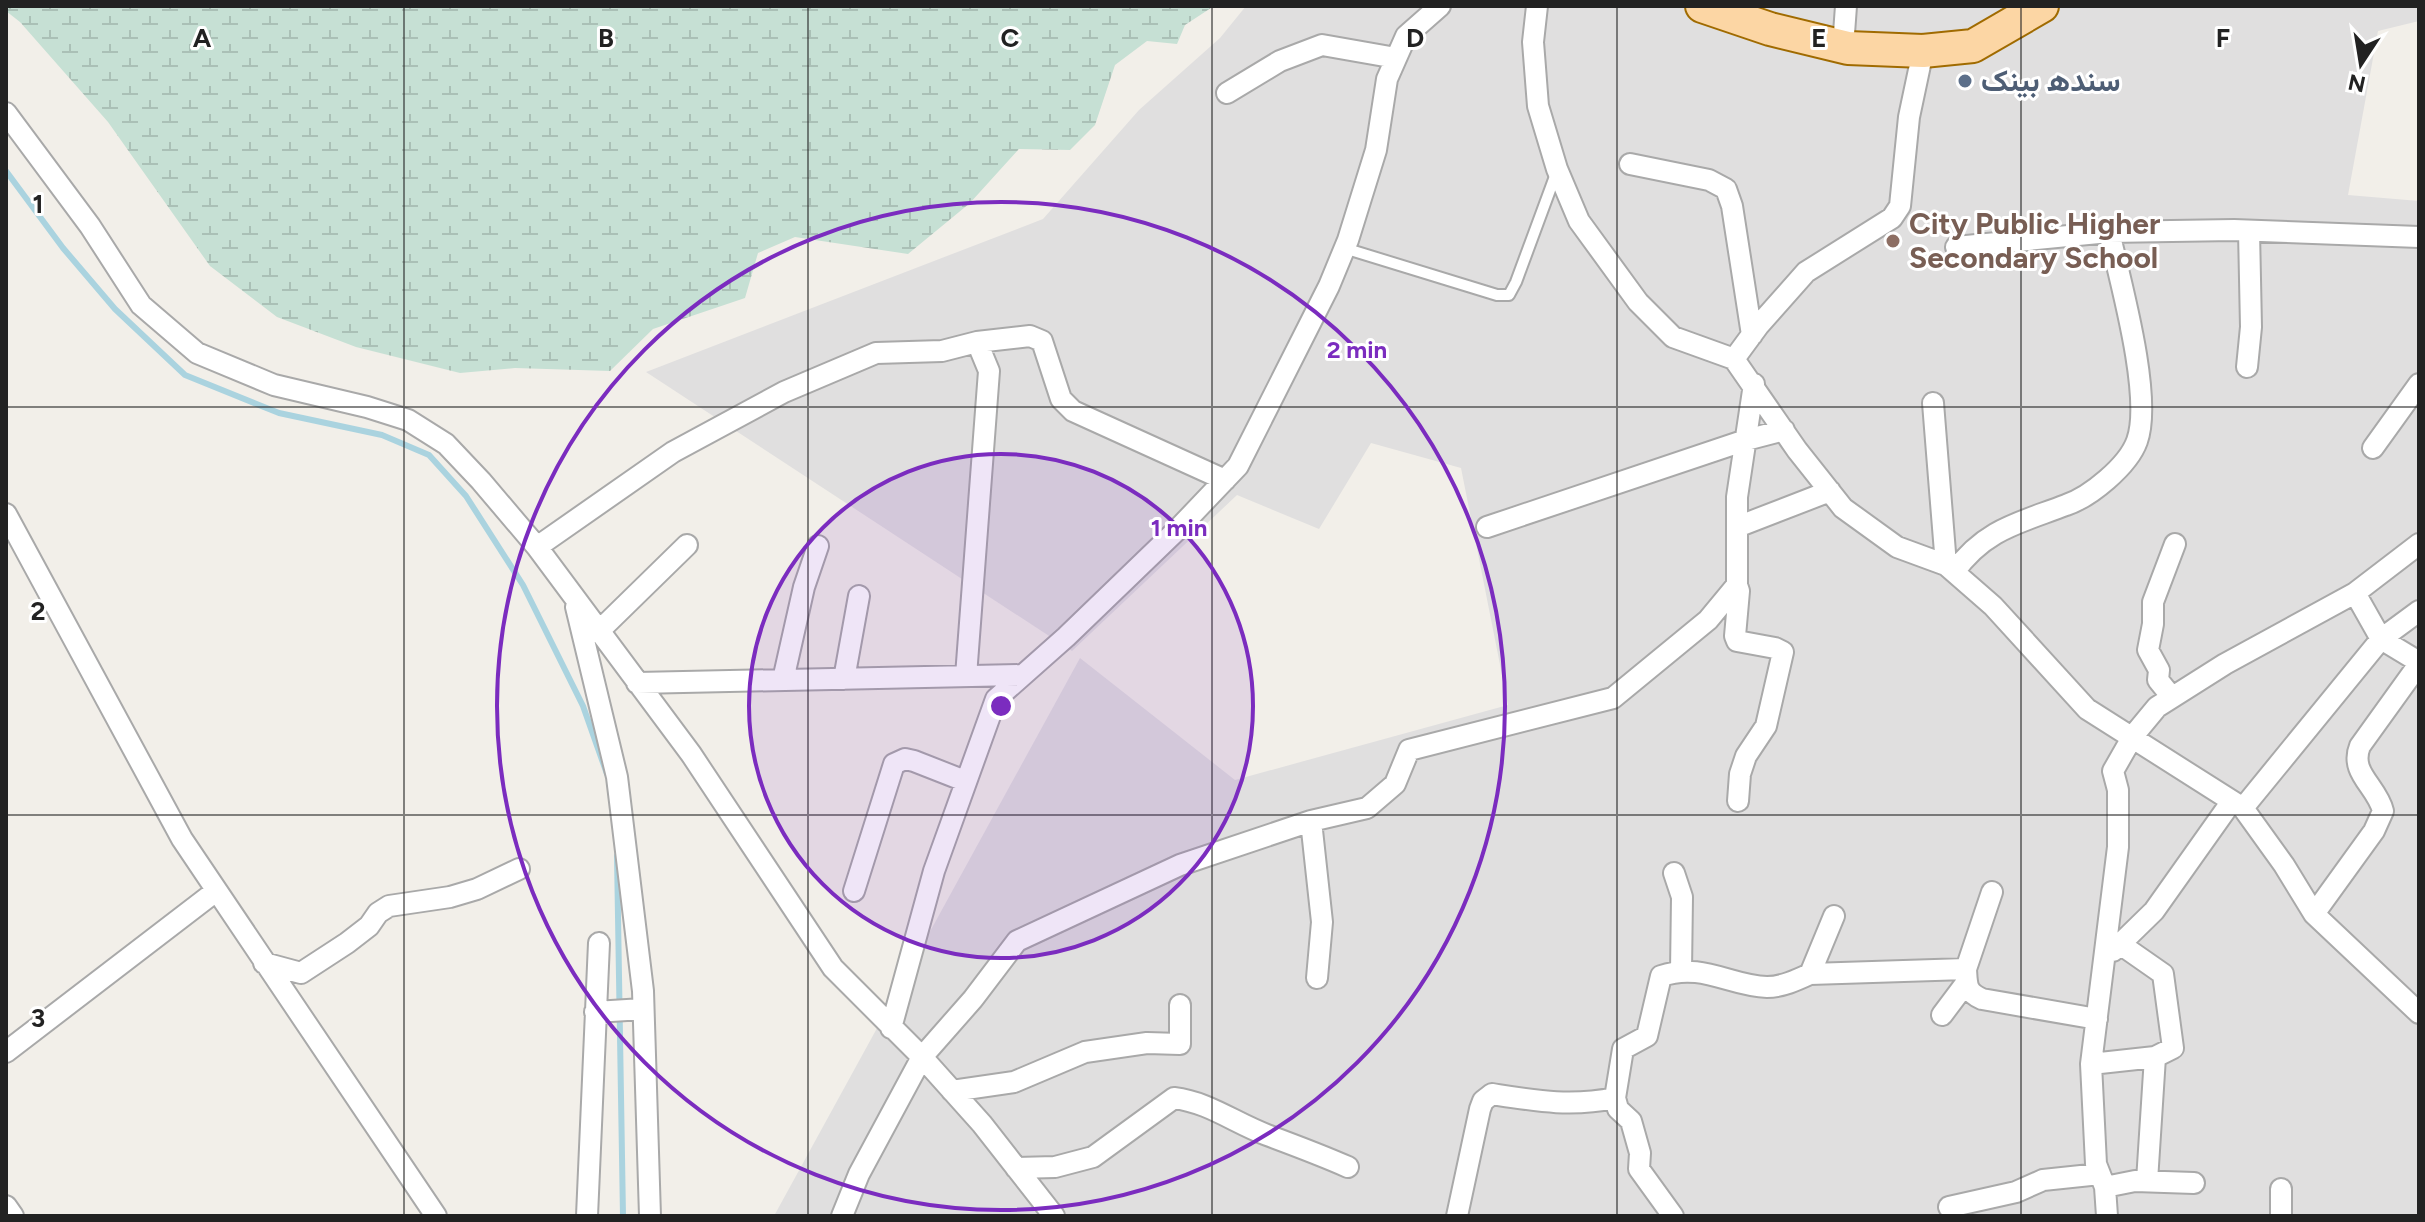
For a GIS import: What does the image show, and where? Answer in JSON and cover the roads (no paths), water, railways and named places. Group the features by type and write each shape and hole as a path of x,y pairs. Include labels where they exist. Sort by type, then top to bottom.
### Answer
{"main road":[{"path":"1702,6 1770,29 1843,47 1923,51 1973,46 2042,6"}],"street":[{"path":"891,1028 934,871 996,699 1077,627 1238,466 1329,286 1344,248 1376,150 1387,79 1396,58 1406,36 1440,6"},
{"path":"1537,6 1533,42 1538,106 1557,169 1579,221 1638,302 1673,337 1734,359 1843,508 1897,547 1950,569 1993,606 2087,709 2237,804 2284,865 2314,914 2419,1013"},
{"path":"1843,47 1846,6"},
{"path":"1227,93 1280,61 1322,45 1396,58"},
{"path":"1734,359 1806,272 1892,218 1900,206 1909,117 1923,51"},
{"path":"6,113 90,226 141,305 197,353 274,385 408,420 446,444 537,547 691,754 833,968 922,1057 1054,1216"},
{"path":"1630,164 1709,180 1726,189 1732,206 1752,335"},
{"path":"2247,367 2251,327 2249,231"},
{"path":"1956,247 2109,232 2249,231 2419,237"},
{"path":"1950,569 1987,538 2007,527 2081,500 2107,480 2137,443 2140,423 2137,361 2109,232"},
{"path":"537,547 673,452 784,392 876,353 942,351 977,342 1030,336 1042,341 1061,399 1073,411 1225,480"},
{"path":"966,676 989,371 977,342"},
{"path":"1738,801 1740,774 1746,756 1766,726 1783,652 1737,641 1735,636 1739,591 1737,497 1754,384"},
{"path":"2373,448 2419,384"},
{"path":"1933,403 1950,569"},
{"path":"1487,527 1784,430"},
{"path":"1737,527 1830,491"},
{"path":"6,514 182,839 436,1216"},
{"path":"2171,696 2158,680 2159,670 2148,650 2153,602 2175,544"},
{"path":"2107,1216 2103,1180 2096,1164 2091,1064 2118,847 2118,790 2113,771 2133,736 2157,707 2171,696 2355,593 2419,544"},
{"path":"599,631 687,545"},
{"path":"783,680 804,587 818,546"},
{"path":"842,1216 859,1174 922,1057 973,999 1017,941 1180,865 1311,821 1367,808 1395,784 1409,750 1613,698 1708,620 1737,585"},
{"path":"2314,914 2374,831 2383,811 2375,792 2357,766 2356,757 2360,746 2419,663 2381,639 2355,593"},
{"path":"573,595 617,777 638,1009 650,1216"},
{"path":"844,679 859,596"},
{"path":"2104,960 2154,911 2237,804 2381,639 2419,611"},
{"path":"637,683 1023,675"},
{"path":"854,891 894,764 905,759 914,761 965,781"},
{"path":"1311,821 1322,922 1317,978"},
{"path":"264,963 301,973 347,943 389,906 450,897 477,889 519,869"},
{"path":"1674,873 1682,897 1681,971"},
{"path":"6,1052 216,891"},
{"path":"1942,1015 1966,976 1992,892"},
{"path":"1810,974 1834,916"},
{"path":"587,1216 601,1011 599,943"},
{"path":"2091,1064 2155,1057 2173,1048 2163,974 2120,944"},
{"path":"1673,1216 1639,1169 1640,1153 1631,1121 1618,1109 1615,1098 1623,1049 1647,1036 1661,976 1681,971 1712,974 1767,987 1789,984 1810,974 1966,976"},
{"path":"1966,976 1971,994 1982,999 2097,1019"},
{"path":"952,1091 1014,1082 1085,1052 1147,1043 1180,1044 1180,1005"},
{"path":"601,1011 638,1009"},
{"path":"2147,1181 2155,1057"},
{"path":"1457,1216 1480,1109 1483,1101 1492,1094 1553,1104 1585,1104 1615,1098"},
{"path":"1016,1168 1055,1167 1093,1157 1174,1098 1192,1100 1267,1135 1299,1145 1348,1167"},
{"path":"1949,1207 2016,1192 2043,1180 2194,1183"},
{"path":"2281,1189 2281,1216"},
{"path":"6,1206 13,1216"}],"lane":[{"path":"1344,248 1497,295 1509,295 1557,169"}],"waterway":[{"path":"6,171 63,248 115,309 185,375 279,413 382,435 429,455 466,496 523,585 583,706 607,774"},
{"path":"617,856 623,1216"}],"place":[{"name":"سندھ بینک","path":"1965,81"},
{"name":"City Public Higher Secondary School","path":"1893,241"}]}
